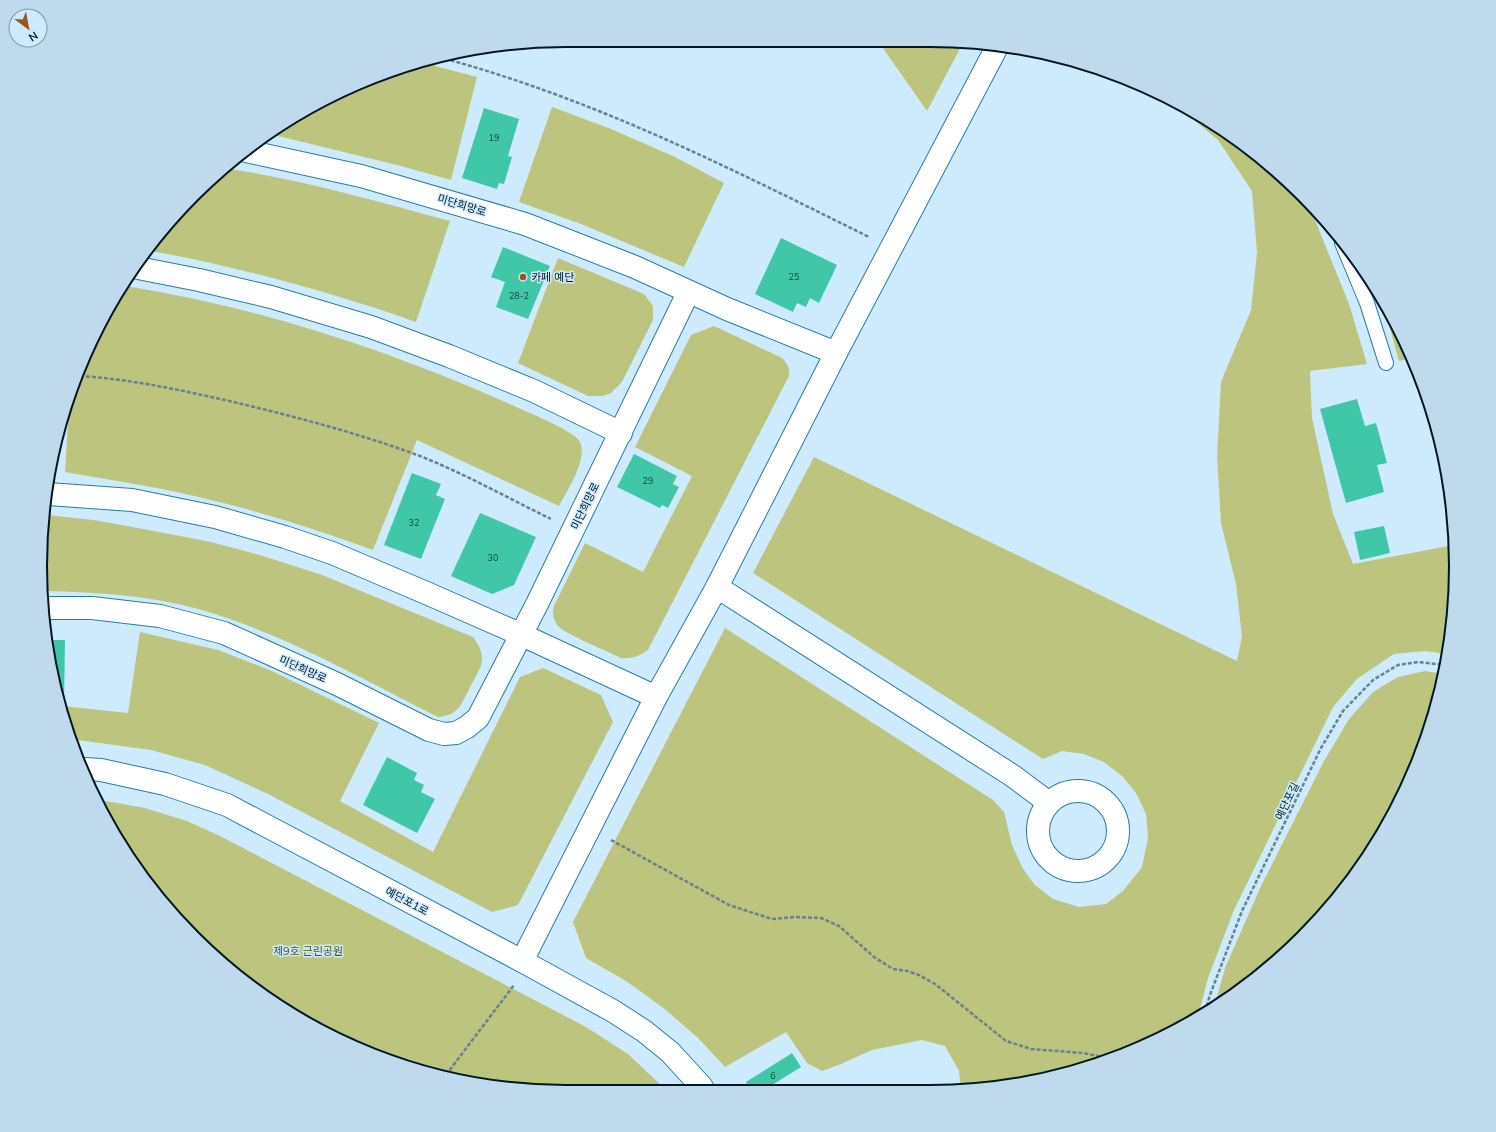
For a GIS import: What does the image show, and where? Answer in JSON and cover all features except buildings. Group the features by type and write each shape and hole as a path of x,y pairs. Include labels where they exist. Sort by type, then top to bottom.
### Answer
{"street":[{"path":"519,972 656,697 717,588 836,353 995,51"},
{"name":"미단희망로","path":"49,608 92,608 160,616 224,633 336,684 429,730 444,734 456,733 467,728 478,718 522,634 688,293 635,267 525,224 361,176 252,152"},
{"path":"141,269 199,280 271,297 371,327 534,390 621,433"},
{"path":"688,293 836,353"},
{"path":"52,494 132,500 215,517 285,537 332,553 522,634 656,697"},
{"path":"717,588 1013,776 1049,803"},
{"name":"예단포1로","path":"89,769 101,770 165,784 227,805 519,972 613,1011 644,1031 670,1052 699,1085"}],"lane":[{"path":"1349,260 1367,303 1386,362"}],"path":[{"path":"452,60 474,66 611,116 710,160 871,238"},
{"path":"83,376 191,393 278,412 368,438 421,456 555,521"},
{"name":"예단포길","path":"1208,1004 1242,911 1322,748 1343,711 1373,680 1398,665 1418,662 1439,664"},
{"path":"609,839 729,905 772,919 795,917 821,918 839,926 874,957 893,969 919,975 935,984 1006,1041 1031,1049 1083,1053 1099,1056"},
{"path":"449,1071 519,972"}],"green space":[{"path":"882,47 960,48 927,111"},
{"path":"432,65 477,77 451,180 401,166 276,135 336,101 367,87"},
{"path":"552,107 611,129 675,157 724,183 684,267 581,224 519,202"},
{"path":"1191,118 1218,134 1246,154 1297,199 1314,218 1349,304 1367,364 1310,371 1312,418 1333,514 1353,564 1448,546 1448,600 1442,653 1425,651 1394,654 1357,679 1333,707 1234,910 1208,978 1200,1009 1190,1015 1129,1045 1097,1057 1031,1075 998,1081 961,1084 959,1071 945,1046 922,1040 872,1050 822,1071 807,1063 786,1032 725,1067 698,1038 666,1010 626,981 586,958 573,922 725,628 993,800 1004,812 1012,845 1023,869 1035,885 1053,899 1079,907 1106,904 1123,891 1142,867 1148,838 1146,814 1136,793 1122,776 1104,762 1084,754 1062,751 1043,759 753,573 814,457 1237,661 1242,636 1236,584 1221,523 1217,456 1221,382 1251,310 1257,253 1252,191 1218,140"},
{"path":"232,169 309,184 450,221 416,322 356,302 274,278 175,255 153,252 199,199"},
{"path":"558,258 644,294 653,306 653,320 622,382 611,393 603,396 588,396 518,363"},
{"path":"129,286 178,295 279,320 330,335 379,352 428,370 546,420 564,429 577,438 582,449 576,475 559,506 417,440 373,550 295,523 197,496 65,472 68,422 75,399 101,336"},
{"path":"714,326 782,358 788,366 789,376 648,650 635,657 621,658 578,638 558,626 553,614 554,606 585,543 643,572 692,476 635,447 691,335"},
{"path":"1389,326 1406,359 1399,361"},
{"path":"49,515 94,520 211,542 263,556 322,575 473,637 481,651 481,666 459,708 451,714 438,717 301,648 244,624 215,614 173,603 130,596 85,592 48,591 47,566"},
{"path":"140,632 218,650 272,671 379,723 340,801 433,852 520,677 543,668 601,695 613,722 518,905 492,912 270,795 205,765 151,750 78,740 67,707 128,713"},
{"path":"1425,671 1438,673 1421,733 1409,765 1379,826 1362,854 1342,882 1297,933 1246,978 1216,999 1225,968 1261,886 1324,761 1349,719 1373,692 1398,677"},
{"name":"제9호 근린공원","path":"103,801 145,808 187,821 220,836 586,1027 628,1054 661,1085 566,1085 498,1081 432,1067 399,1057 336,1031 278,998 250,978 199,933 154,882 134,854"}],"place":[{"name":"카페 예단","path":"523,277"}]}
